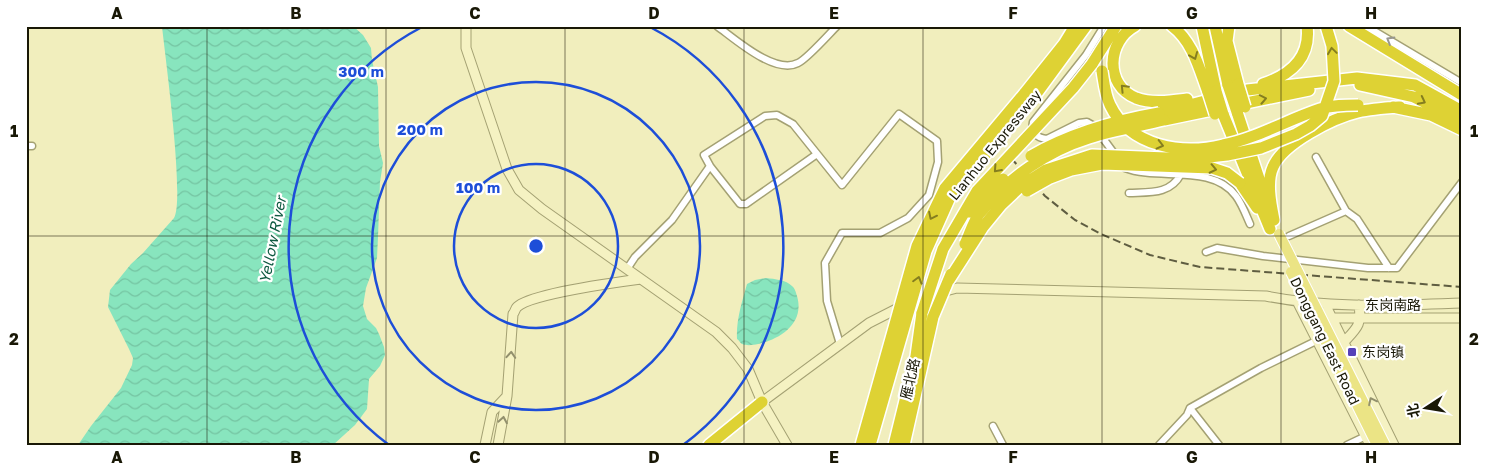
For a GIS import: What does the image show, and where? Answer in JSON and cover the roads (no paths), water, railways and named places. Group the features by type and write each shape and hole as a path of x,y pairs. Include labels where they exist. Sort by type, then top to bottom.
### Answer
{"highway":[{"name":"Lianhuo Expressway","path":"861,445 917,246 945,188 1027,97 1075,26"},
{"name":"Lianhuo Expressway","path":"870,445 926,251 951,195 1027,97 1086,26"},
{"path":"1135,26 1120,37 1113,55 1115,75 1120,85 1128,92 1136,98 1164,101 1215,93"},
{"path":"1172,26 1187,41 1215,93"},
{"path":"1202,26 1215,93"},
{"path":"1215,26 1238,86"},
{"path":"1229,26 1227,41 1238,86"},
{"path":"949,280 958,255 979,214 1010,182 1027,168 1088,138 1161,116 1215,93 1238,86 1275,80 1298,63 1304,54 1308,44 1307,26"},
{"path":"928,315 983,227 1001,205 1021,186 1046,170 1092,155 1191,159 1227,155 1261,148 1296,134 1310,126 1322,116 1334,81 1332,46 1326,26"},
{"path":"1349,26 1462,95"},
{"path":"928,315 930,286 943,249 977,191 1074,88 1114,32"},
{"path":"1114,32 1102,72 1109,104 1117,118 1136,135 1159,145 1183,149 1223,146 1320,109 1335,106 1400,108 1431,115 1462,130"},
{"path":"1238,86 1357,78 1416,85 1462,111"},
{"path":"930,286 968,215 1006,175 1026,159 1072,135 1125,119 1161,116 1318,88 1361,85 1414,97 1462,121"},
{"name":"Donggang East Road","path":"1238,86 1241,109 1247,119 1246,137 1277,231"},
{"name":"Donggang East Road","path":"1215,93 1219,114 1238,166 1277,231"},
{"path":"1277,231 1270,181 1272,168 1288,147 1358,108"},
{"path":"949,280 985,231 1024,192 1050,178 1071,170 1102,164 1212,168 1227,173 1240,183 1277,231"},
{"name":"雁北路","path":"894,445 928,315"},
{"name":"雁北路","path":"904,445 928,315"},
{"path":"709,445 763,404"},
{"path":"716,445 763,404"}],"main road":[{"name":"Donggang East Road","path":"1277,231 1370,442"},
{"name":"Donggang East Road","path":"1277,231 1385,445"}],"street":[{"path":"466,26 466,48 507,169 519,190 542,209 716,332 732,348 748,369 763,404 787,445"},
{"path":"717,26 763,58 781,66 798,63 837,26"},
{"path":"1104,26 1086,55 1033,122 1033,130 1038,137 1051,139 1079,123 1087,122 1094,126 1125,168 1138,173 1196,175 1220,182 1235,195 1250,224"},
{"path":"1366,26 1462,84"},
{"path":"817,154 746,204 740,204 710,166 704,155 765,116 777,115 793,124 842,185 900,114 937,141 938,162 929,195 908,218 880,233 842,233 825,263 827,301 840,344"},
{"path":"1316,157 1346,211 1357,219 1389,268"},
{"path":"627,269 635,257 672,220 710,166"},
{"path":"1129,193 1166,190 1172,186 1181,174"},
{"path":"1206,252 1217,248 1263,256 1348,266 1397,268 1462,182"},
{"path":"1277,231 1346,211"},
{"path":"498,445 507,396 513,314 517,307 533,300 576,289 640,279"},
{"name":"东岗南路","path":"763,404 776,390 868,323 916,299 957,288 1266,296 1298,303 1388,306 1462,303"},
{"path":"1298,303 1370,442"},
{"path":"1325,304 1394,445"},
{"path":"1344,342 1359,325 1361,317 1360,305"},
{"name":"东岗南路","path":"1304,312 1331,318 1462,318"},
{"path":"1159,445 1187,415 1190,408 1261,368 1318,340"},
{"path":"485,445 492,412 507,396"},
{"path":"1190,408 1219,445"},
{"path":"994,426 1003,445"},
{"path":"1347,445 1370,442 1389,435"}],"water":[{"name":"Yellow River","path":"162,26 353,26 363,35 371,48 378,87 379,146 383,163 380,182 377,258 366,288 363,306 367,319 379,334 385,355 380,366 369,379 367,409 355,425 333,445 78,445 121,388 132,365 133,358 108,307 110,290 131,264 174,218 177,206 176,157"},
{"path":"766,278 784,281 793,287 799,306 798,314 794,322 783,334 767,342 742,344 737,339 737,325 747,284"}],"railway":[{"path":"1011,158 1045,196 1075,220 1101,234 1150,255 1200,267 1462,287"}],"place":[{"name":"东岗镇","path":"1352,352"}]}
